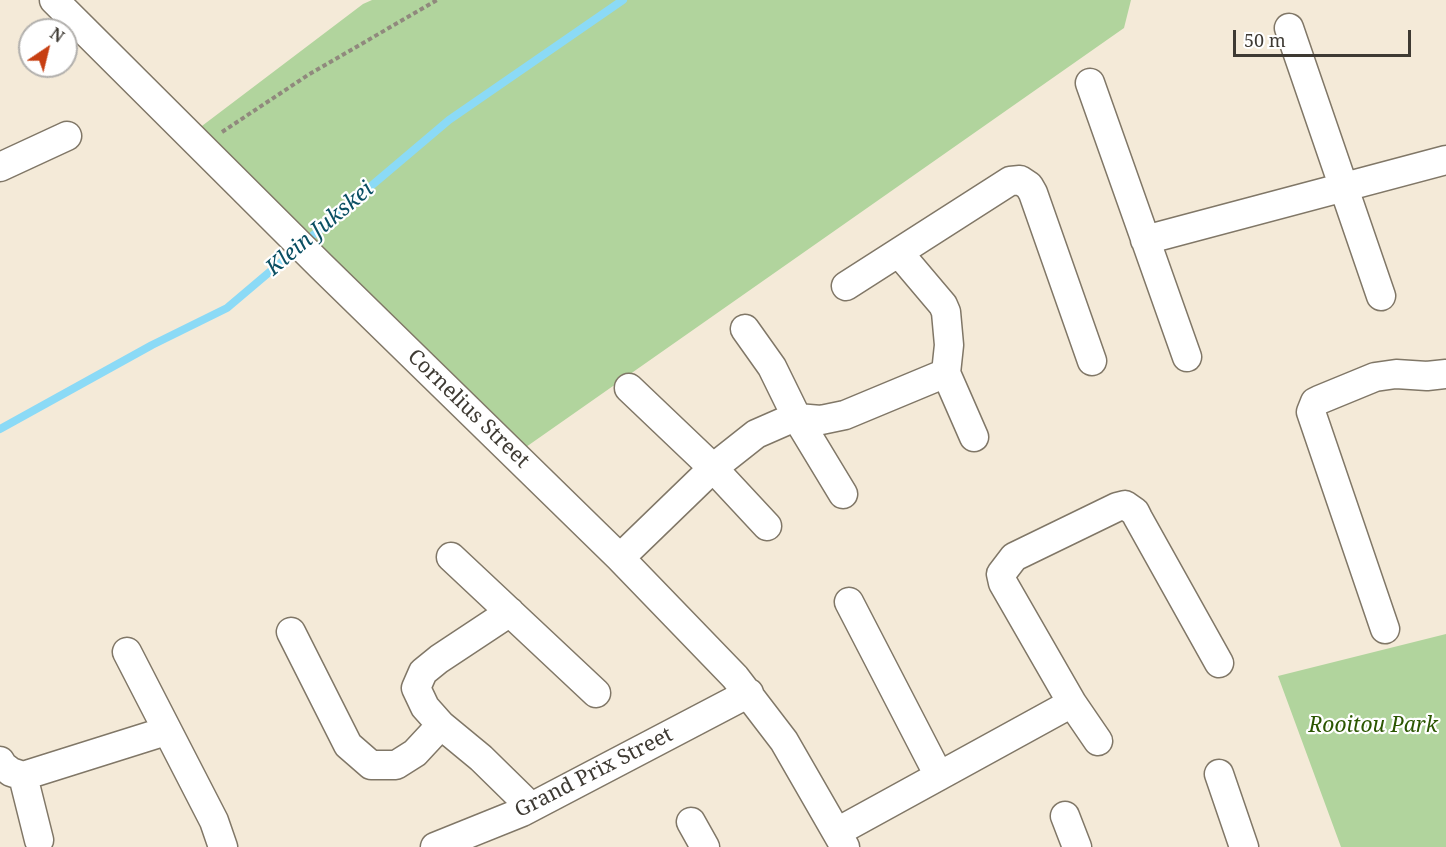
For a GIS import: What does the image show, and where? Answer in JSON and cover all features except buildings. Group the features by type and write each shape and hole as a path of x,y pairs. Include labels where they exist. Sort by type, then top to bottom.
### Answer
{"street":[{"name":"Cornelius Street","path":"54,0 321,266 620,558 749,693 784,741 841,840"},
{"path":"1289,28 1381,296"},
{"path":"1090,83 1187,357"},
{"path":"0,167 67,136"},
{"path":"1145,240 1446,160"},
{"path":"846,286 1010,181 1026,183 1033,193 1092,361"},
{"path":"899,253 943,305 946,312 949,345 946,373 974,437"},
{"path":"745,329 771,367 797,418 843,494"},
{"path":"620,558 712,468 756,435 777,424 797,418 821,420 845,415 946,373"},
{"path":"1385,629 1311,412 1315,402 1375,377 1396,374 1427,376 1446,374"},
{"path":"629,388 712,468 767,526"},
{"path":"1098,741 1072,703 1003,583 1001,573 1014,556 1121,506 1129,508 1138,518 1219,663"},
{"path":"451,557 596,693"},
{"path":"849,602 939,776"},
{"path":"510,612 439,659 423,672 416,688 425,707 441,725 481,758 531,807"},
{"path":"291,632 348,745 371,765 396,765 415,753 441,725"},
{"path":"126,652 214,821 223,847"},
{"name":"Grand Prix Street","path":"446,845 531,807 749,693"},
{"path":"841,840 939,776 1072,703"},
{"path":"0,760 3,766 11,772 23,777 166,731"},
{"path":"1219,774 1244,847"},
{"path":"23,777 39,840"},
{"path":"1065,816 1077,847"},
{"path":"691,822 705,847"}],"path":[{"path":"202,145 308,75 437,0"}],"green space":[{"path":"372,0 1131,0 1124,28 516,454 190,135 363,4"},
{"name":"Rooitou Park","path":"1446,634 1446,847 1341,847 1278,676"}],"waterway":[{"name":"Klein Jukskei","path":"0,429 152,345 227,308 449,120 623,0"}]}
